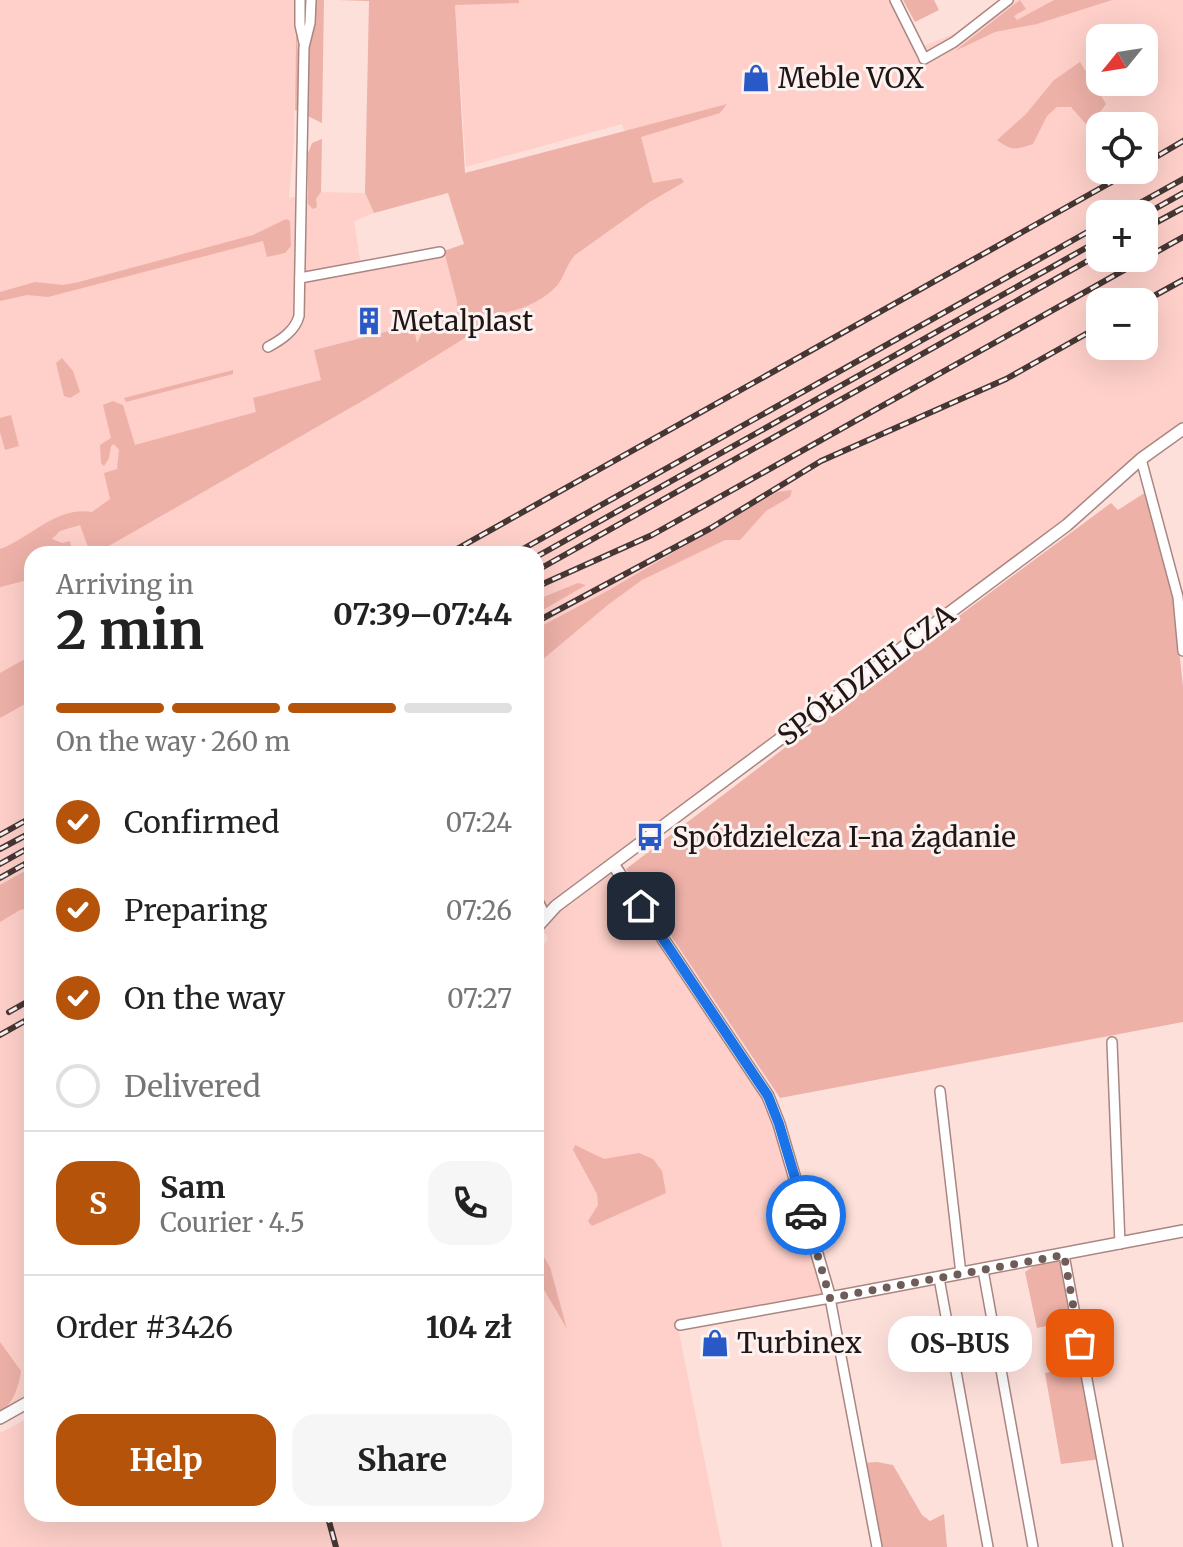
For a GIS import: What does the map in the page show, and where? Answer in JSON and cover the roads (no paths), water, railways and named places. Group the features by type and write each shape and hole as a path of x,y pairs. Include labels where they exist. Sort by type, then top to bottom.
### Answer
{"street":[{"path":"268,347 297,324 304,47 300,0"},
{"path":"304,47 311,0"},
{"path":"895,0 923,58 954,42 1008,0"},
{"path":"300,278 440,252"},
{"name":"SPÓŁDZIELCZA","path":"546,917 1067,525 1141,459 1183,429"},
{"path":"1141,459 1178,597 1183,651"},
{"path":"613,864 771,1102 830,1298 877,1547"},
{"path":"544,913 546,917"},
{"path":"1112,1042 1120,1244"},
{"path":"940,1091 961,1274"},
{"path":"680,1325 1183,1231"},
{"path":"1064,1255 1118,1547"},
{"path":"983,1270 1033,1547"},
{"path":"939,1278 988,1547"},
{"path":"0,1418 24,1404"}],"railway":[{"path":"1158,156 1183,141"},
{"path":"1145,200 1183,179"},
{"path":"462,546 1108,184"},
{"path":"1158,207 1183,193"},
{"path":"1158,221 1183,208"},
{"path":"528,546 1086,233"},
{"path":"544,583 652,535 1183,237"},
{"path":"544,553 1086,248"},
{"path":"544,567 1086,262"},
{"path":"1158,294 1183,280"},
{"path":"544,618 711,528 821,461 1006,379 1086,334"},
{"path":"0,835 24,822"},
{"path":"0,849 24,836"},
{"path":"0,864 24,850"},
{"path":"0,878 24,864"},
{"path":"9,1012 24,1004"},
{"path":"0,1035 24,1022"},
{"path":"329,1522 336,1547"}],"place":[{"name":"Meble VOX","path":"756,78"},
{"name":"Metalplast","path":"369,321"},
{"name":"Spółdzielcza I-na żądanie","path":"650,837"},
{"name":"Turbinex","path":"715,1343"},
{"name":"OS-BUS","path":"1080,1343"}]}
